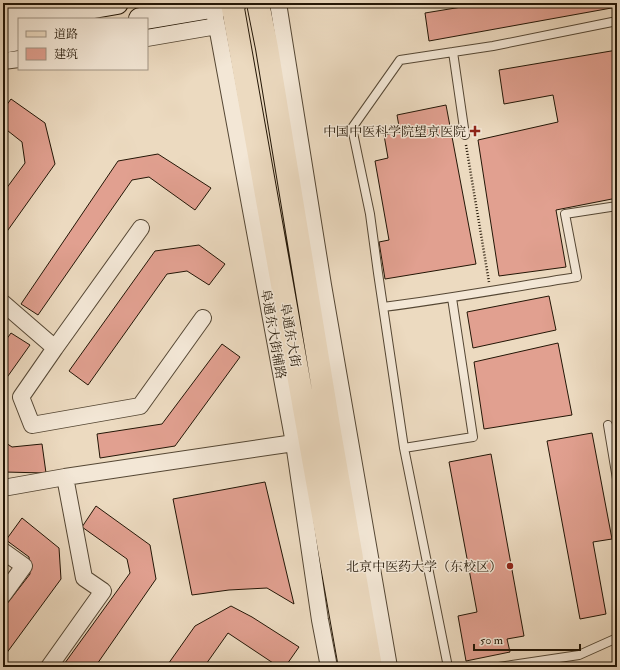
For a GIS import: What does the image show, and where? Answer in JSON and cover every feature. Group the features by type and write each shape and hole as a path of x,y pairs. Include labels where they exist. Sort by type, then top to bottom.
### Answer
{"main road":[{"path":"31,18 117,3"},
{"name":"阜通东大街","path":"258,3 371,667"},
{"path":"148,18 223,8"},
{"name":"阜通东大街","path":"223,8 301,441 350,667"},
{"path":"3,23 18,20"},
{"path":"3,42 18,40"}],"street":[{"path":"3,6 20,3"},
{"path":"278,3 323,285 389,667"},
{"path":"148,38 223,8"},
{"path":"3,61 18,59"},
{"path":"141,228 21,397 32,425 140,406 204,318"},
{"path":"3,303 55,348"},
{"path":"3,488 65,477 301,441 320,620 329,667"},
{"path":"49,667 103,591 84,578 65,477"},
{"path":"3,551 24,566 3,595"}],"lane":[{"path":"448,667 404,448 370,214 352,128 400,60 493,46 617,21"},
{"path":"453,52 465,135"},
{"path":"383,307 452,298 490,290 577,277 565,214 617,206"},
{"path":"404,448 473,437 452,298"},
{"path":"608,425 617,479"},
{"path":"499,667 579,656 617,638"}],"path":[{"path":"465,135 490,290"}],"building":[{"path":"486,3 617,3 617,7 429,41 425,13"},
{"path":"617,50 617,198 556,210 566,267 499,276 478,140 558,122 553,95 504,104 499,70"},
{"path":"11,99 45,123 55,164 3,237 3,193 25,163 22,142 3,127 3,110"},
{"path":"446,105 476,264 385,279 379,242 389,240 375,161 388,158 384,135 400,132 397,115"},
{"path":"158,154 211,188 195,210 149,177 132,180 38,315 21,304 118,161"},
{"path":"199,245 225,264 209,285 187,271 167,274 88,385 69,371 155,251"},
{"path":"549,296 556,330 473,348 467,312"},
{"path":"11,333 30,345 3,383 3,344"},
{"path":"558,343 572,415 484,429 474,362"},
{"path":"222,344 240,357 175,446 100,458 97,434 162,424"},
{"path":"592,433 612,539 593,542 606,614 580,619 547,441"},
{"path":"3,441 12,447 42,444 46,473 4,472"},
{"path":"491,454 524,636 507,639 510,652 466,661 458,616 477,612 449,462"},
{"path":"265,482 294,604 267,588 229,590 192,595 173,499"},
{"path":"96,506 150,545 156,579 95,667 62,667 130,573 127,559 82,527"},
{"path":"22,518 59,548 61,579 3,658 3,609 30,574 29,557 6,540"},
{"path":"231,606 252,617 299,647 285,667 279,667 228,633 204,667 166,667 195,626"}],"place":[{"name":"中国中医科学院望京医院","path":"475,131"},
{"name":"北京中医药大学（东校区）","path":"510,566"}]}
